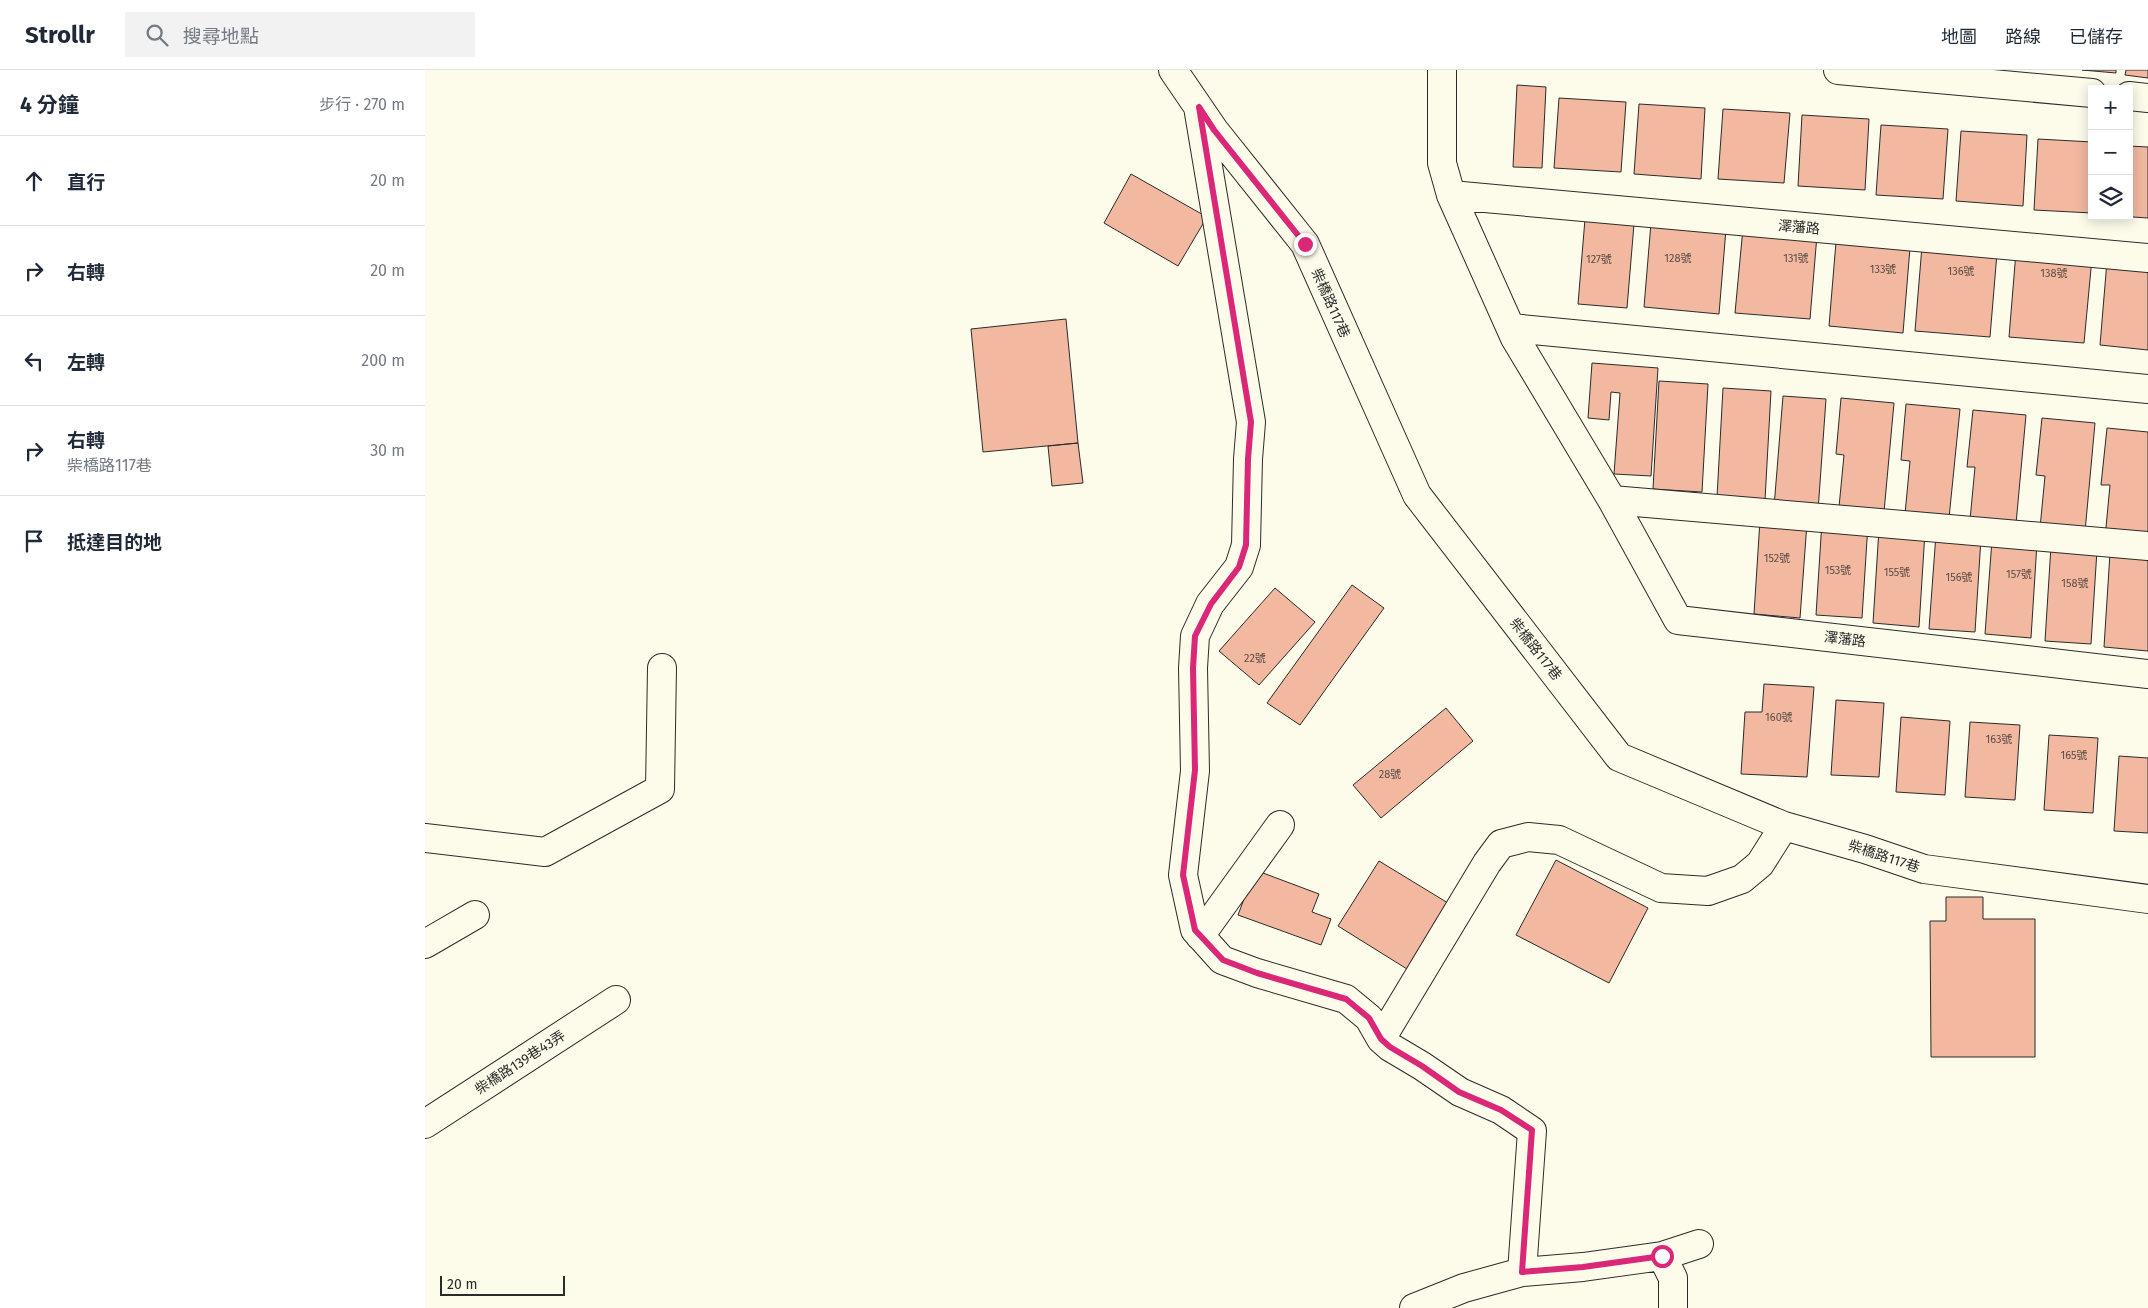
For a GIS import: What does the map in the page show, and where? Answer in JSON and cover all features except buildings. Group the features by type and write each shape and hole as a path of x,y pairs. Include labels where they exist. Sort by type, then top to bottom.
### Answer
{"street":[{"name":"柴橋路117巷","path":"1173,70 1214,130 1305,244 1417,495 1619,757 1784,826 1865,849 1923,869 2148,899"},
{"name":"澤藩路","path":"1442,70 1442,163 1451,195 1515,338 1612,500 1678,620 2148,674"},
{"path":"1838,70 2088,93"},
{"path":"2133,96 2148,98"},
{"path":"1199,107 1251,422 1246,545 1239,567 1211,604 1195,636 1193,668 1195,770 1183,875 1195,930 1223,960 1257,973 1346,999 1369,1018 1381,1039 1390,1047 1422,1066 1459,1092 1501,1110 1532,1130 1522,1272"},
{"name":"澤藩路","path":"1451,195 2148,258"},
{"path":"1511,328 2148,389"},
{"path":"1612,500 2148,546"},
{"path":"425,838 545,852 660,789 662,668"},
{"path":"1200,936 1280,824"},
{"path":"1381,1039 1487,863 1501,844 1528,837 1559,840 1661,888 1708,891 1742,879 1760,864 1784,826"},
{"path":"425,944 475,914"},
{"name":"柴橋路139巷43弄","path":"425,1124 616,1000"},
{"path":"1414,1308 1464,1288 1522,1272 1583,1267 1662,1256 1699,1244"},
{"path":"1662,1256 1673,1278 1673,1308"}],"route":[{"path":"1305,244 1214,130 1199,107 1251,422 1246,545 1239,567 1211,604 1195,636 1193,668 1195,770 1183,875 1195,930 1223,960 1257,973 1346,999 1369,1018 1381,1039 1390,1047 1422,1066 1459,1092 1501,1110 1532,1130 1522,1272 1583,1267 1662,1256"}]}
